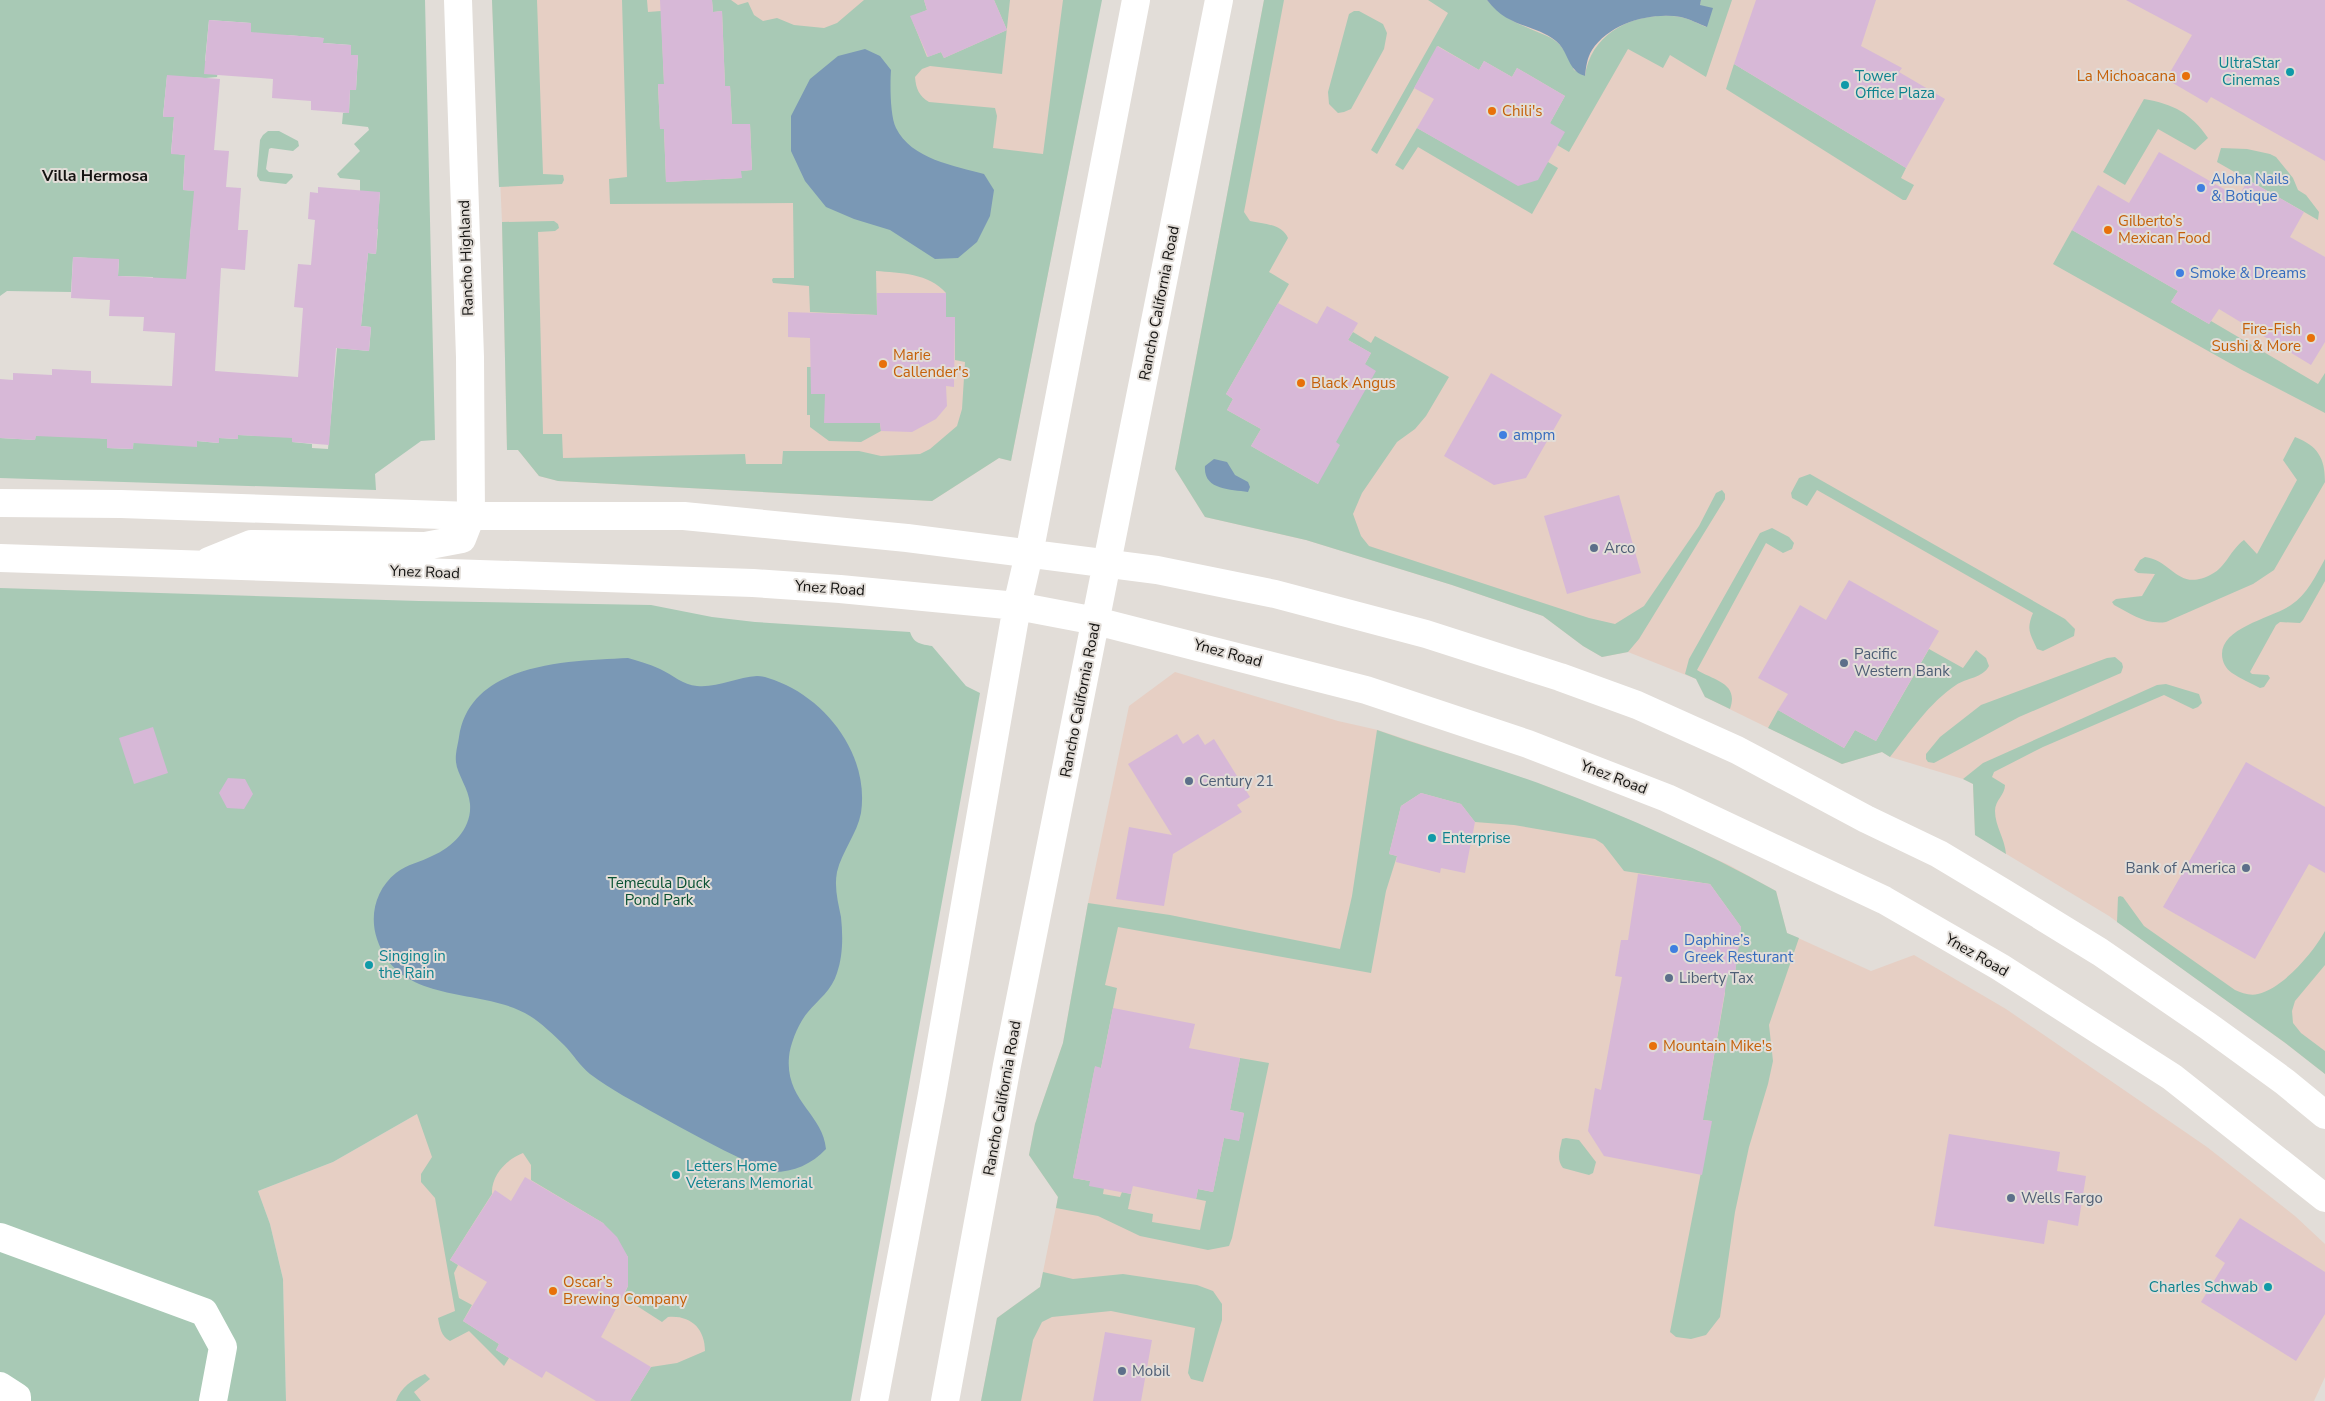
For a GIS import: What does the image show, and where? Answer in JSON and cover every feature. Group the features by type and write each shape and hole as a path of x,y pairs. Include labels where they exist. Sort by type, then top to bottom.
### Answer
{"main road":[{"name":"Rancho Highland","path":"458,0 470,357 471,516"},
{"path":"874,1401 932,1094 1018,606 1136,0"},
{"name":"Rancho California Road","path":"945,1401 1007,1065 1108,564 1218,0"},
{"path":"0,503 131,505 471,516 684,516 907,538 1157,570 1275,594 1426,634 1560,677 1681,724 1737,750 1866,819 1939,854 2004,892 2100,952 2208,1026 2285,1082 2325,1115"},
{"path":"201,565 251,544 425,546 462,538 471,516"},
{"name":"Ynez Road","path":"0,558 753,583 840,588 1018,606 1096,621 1366,690 1528,744 1667,798 1884,900 2000,968 2172,1077 2325,1198"},
{"path":"0,1237 204,1312 223,1347 213,1401"},
{"path":"0,1386 17,1397 18,1401"}],"shaded area":[{"path":"492,0 1092,0 1080,73 1087,75 1011,461 999,458 932,501 558,481 539,476 518,450 507,450 502,222"},
{"path":"1264,0 2325,0 2325,1074 2284,1042 2109,916 1975,835 1973,784 1963,779 1890,757 1882,752 1842,764 1705,697 1696,679 1628,652 1602,657 1583,646 1543,616 1452,585 1306,540 1205,517 1175,469"},
{"path":"1175,672 1338,721 1378,730 1549,787 1630,820 1729,865 1776,891 1787,933 1871,971 1914,955 2006,1009 2207,1147 2295,1216 2325,1244 2325,1377 2314,1401 981,1401 997,1318 1040,1287 1058,1197 1029,1155 1035,1124 1063,1043 1088,903 1129,706"},
{"path":"417,1114 504,1125 726,1330 668,1401 286,1401 283,1279 270,1224 258,1191 333,1162"}],"green space":[{"path":"0,0 425,0 435,440 421,441 375,474 376,490 0,478 0,438 35,440 36,430 107,439 107,448 133,449 135,415 197,441 218,443 219,438 238,439 238,435 292,437 292,442 312,444 312,448 328,449 337,348 369,351 371,327 361,326 368,253 376,254 378,229 369,228 378,217 380,193 360,191 360,180 340,178 337,174 360,151 354,144 369,130 368,127 342,124 343,113 349,112 350,90 356,90 358,56 351,55 351,45 323,43 323,38 287,35 250,36 251,23 209,20 205,61 219,62 217,77 167,76 163,116 174,117 171,153 185,155 183,190 200,191 191,226 187,280 153,288 153,277 118,276 119,260 73,257 71,292 7,291 0,296"},
{"path":"492,0 537,0 543,174 563,175 564,180 562,184 499,187"},
{"path":"622,0 647,0 648,12 661,11 664,84 658,84 660,129 664,129 666,182 741,178 741,171 752,170 750,124 732,124 730,86 725,86 722,11 713,12 712,0 731,0 738,5 748,2 754,15 763,21 777,18 794,25 824,28 837,23 864,0 924,0 927,10 911,17 927,57 941,52 944,58 1007,30 1002,74 930,66 922,69 915,77 916,85 920,95 929,102 995,108 997,116 993,148 1043,154 1063,0 1102,0 1011,461 999,458 932,501 558,481 539,476 518,450 507,450 502,222 554,221 558,224 559,228 555,231 538,232 543,434 562,434 563,458 745,454 746,464 782,464 783,451 859,451 881,456 920,454 930,449 957,426 962,409 965,362 955,360 955,317 946,317 946,293 931,281 914,275 876,271 877,315 810,312 809,286 773,283 772,280 773,278 794,278 793,203 610,204 609,179 627,177"},
{"path":"994,0 1010,0 1007,30"},
{"path":"1264,0 1284,0 1244,212 1250,221 1272,225 1285,233 1288,238 1269,272 1289,284 1226,394 1233,399 1227,410 1261,429 1251,446 1318,484 1325,436 1371,353 1348,340 1353,332 1371,343 1375,336 1449,377 1426,416 1415,429 1397,442 1362,493 1353,514 1361,536 1369,546 1589,618 1615,624 1644,606 1699,526 1716,493 1722,490 1725,494 1725,499 1639,639 1628,652 1602,657 1583,646 1543,616 1452,585 1306,540 1205,517 1175,469"},
{"path":"1428,0 1487,0 1510,19 1554,40 1565,52 1574,70 1585,76 1589,60 1597,46 1607,35 1620,27 1634,20 1665,16 1681,17 1706,27 1700,4 1701,0 1732,0 1706,77 1670,55 1663,68 1628,49 1569,152 1557,145 1550,123 1565,96 1517,68 1512,77 1484,61 1479,70 1438,46 1377,154 1371,150 1448,13"},
{"path":"1359,11 1383,24 1387,33 1384,49 1351,109 1338,113 1329,104 1328,92 1349,14"},
{"path":"1734,64 1906,168 1901,178 1914,185 1906,200 1903,200 1726,89"},
{"path":"2144,99 2173,107 2180,111 2195,122 2208,138 2195,150 2158,129 2125,185 2103,172"},
{"path":"1417,128 1516,184 1548,162 1558,168 1532,214 1418,147 1403,170 1395,165"},
{"path":"268,131 279,131 298,141 299,146 293,151 269,149 266,169 269,172 292,174 293,177 286,184 260,181 257,176 260,140"},
{"path":"2221,148 2247,149 2276,157 2293,178 2298,190 2306,195 2319,212 2318,220 2217,162"},
{"path":"2072,230 2178,291 2171,302 2209,324 2211,321 2318,384 2325,373 2325,413 2242,370 2053,264"},
{"path":"807,367 811,367 811,394 825,394 825,423 880,423 881,431 861,442 829,441 810,427 810,415 807,415"},
{"path":"2295,437 2309,444 2319,454 2324,466 2325,482 2274,570 2253,584 2166,622 2159,623 2145,620 2114,605 2112,602 2116,599 2142,596 2155,574 2138,573 2134,570 2140,560 2145,557 2154,559 2183,578 2191,580 2200,579 2217,571 2235,548 2244,540 2257,554 2297,480 2283,460"},
{"path":"1810,474 2065,619 2075,629 2074,636 2043,651 2037,649 2029,628 2033,613 1817,490 1807,506 1792,498 1791,493 1799,478"},
{"path":"1772,528 1789,537 1794,543 1792,549 1783,553 1766,543 1697,670 1718,680 1728,688 1732,700 1730,709 1705,697 1696,679 1685,674 1689,659 1760,533"},
{"path":"2325,559 2325,581 2303,620 2300,623 2280,622 2276,625 2250,672 2252,674 2268,675 2270,678 2264,687 2260,688 2230,671 2226,667 2222,654 2224,645 2230,637 2249,624 2283,610 2297,601 2311,584"},
{"name":"Temecula Duck Pond Park","path":"0,588 419,601 651,605 712,617 755,622 910,632 916,641 932,646 966,686 980,693 851,1401 630,1401 651,1367 677,1363 705,1351 702,1336 690,1321 683,1318 668,1317 662,1322 623,1297 628,1286 628,1257 603,1223 531,1180 531,1165 523,1153 511,1159 497,1174 492,1187 492,1194 450,1260 458,1265 454,1273 459,1298 472,1305 463,1321 499,1344 496,1350 509,1358 504,1366 469,1331 450,1341 443,1334 438,1318 455,1311 435,1198 421,1182 421,1174 432,1157 417,1114 333,1162 258,1191 270,1224 283,1279 286,1401 0,1401"},
{"path":"1929,649 1963,668 1976,650 1986,658 1989,666 1983,673 1956,685 1937,700 1920,718 1890,757 1882,752 1842,764 1768,728 1778,710 1844,748 1855,730 1876,741"},
{"path":"2115,657 2122,663 2121,673 2019,717 1934,763 1928,762 1926,759 1926,754 1940,737 1981,705 2107,658"},
{"path":"2166,684 2199,694 2202,703 2193,709 2164,695 2043,747 1994,772 1992,777 2005,785 1995,811 2006,854 1975,835 1973,784 1963,779 1983,763 2157,685"},
{"path":"1377,730 1530,780 1580,799 1693,848 1776,891 1787,933 1799,938 1769,1025 1773,1061 1749,1147 1735,1212 1720,1317 1706,1335 1691,1339 1676,1337 1670,1332 1711,1121 1696,1119 1706,1102 1725,993 1719,972 1735,973 1741,927 1710,884 1624,871 1603,844 1595,839 1514,825 1475,822 1461,804 1421,793 1401,806 1389,854 1397,856 1386,891 1371,973 1118,927 1105,985 1117,988 1101,1068 1095,1067 1073,1178 1090,1181 1104,1188 1103,1194 1120,1197 1122,1192 1131,1194 1128,1209 1153,1214 1152,1222 1200,1230 1206,1201 1196,1199 1198,1189 1213,1192 1224,1138 1239,1140 1244,1113 1230,1110 1240,1058 1269,1063 1229,1246 1208,1250 1140,1236 1098,1216 1056,1208 1058,1197 1029,1155 1035,1124 1063,1043 1088,903 1170,915 1340,949 1352,896"},
{"path":"2118,897 2123,897 2144,926 2235,990 2243,993 2255,995 2277,985 2305,959 2325,931 2325,965 2295,1001 2292,1011 2293,1023 2301,1033 2325,1051 2325,1074 2284,1042 2117,922"},
{"path":"1562,1139 1579,1140 1596,1162 1593,1173 1589,1175 1563,1168 1559,1154"},
{"path":"1043,1272 1073,1279 1123,1274 1197,1285 1213,1291 1222,1304 1222,1320 1203,1382 1191,1379 1188,1373 1195,1328 1111,1311 1052,1317 1042,1322 1033,1340 1021,1401 981,1401 997,1318 1040,1287"},
{"path":"425,1374 430,1379 414,1392 421,1401 396,1401 408,1384"}],"water":[{"path":"1487,0 1701,0 1700,5 1713,8 1707,27 1681,17 1669,16 1644,18 1620,26 1609,33 1592,50 1586,66 1585,76 1578,73 1573,67 1556,41 1547,35 1503,16"},
{"path":"865,49 880,56 891,70 894,123 903,139 912,147 935,160 984,174 994,190 990,216 977,242 958,258 935,259 890,230 854,219 826,207 805,181 791,151 791,116 810,79 838,56"},
{"path":"1214,459 1227,462 1235,475 1248,482 1250,487 1248,492 1219,487 1208,480 1205,466"},
{"path":"628,658 656,667 683,682 697,686 757,676 786,685 803,695 832,721 844,737 859,773 862,793 861,813 839,864 836,878 842,931 839,966 832,985 801,1021 793,1040 789,1057 789,1072 793,1085 818,1126 826,1149 809,1163 795,1169 773,1172 763,1169 713,1145 623,1096 590,1074 560,1041 530,1016 511,1007 444,992 404,976 388,961 377,939 374,912 379,895 389,879 400,870 440,852 454,842 460,836 468,821 470,813 469,798 457,767 456,752 467,712 482,693 502,680 526,670 578,661"}],"building":[{"path":"660,0 712,0 713,12 722,11 725,86 730,86 732,124 750,124 752,170 741,171 742,178 666,182 664,129 660,129 658,84 664,84"},
{"path":"924,0 994,0 1007,30 944,58 941,52 928,57 910,16 927,10"},
{"name":"Tower Office Plaza","path":"1756,0 1876,0 1861,46 1902,68 1899,72 1945,99 1906,168 1734,64"},
{"path":"2126,0 2325,0 2325,161 2211,97 2207,103 2166,79 2192,35"},
{"path":"209,20 251,23 251,32 324,38 323,43 351,45 351,55 358,55 356,90 350,90 349,113 311,110 311,101 272,98 273,79 204,74"},
{"name":"Chili's","path":"1437,46 1479,70 1484,61 1512,77 1517,68 1565,96 1550,123 1565,132 1538,180 1518,186 1417,128 1434,99 1414,88"},
{"path":"167,75 220,79 214,150 229,151 226,187 241,188 238,230 248,230 245,270 221,268 215,371 298,377 303,308 294,307 298,264 311,265 315,220 308,219 310,192 318,193 318,187 380,192 376,254 368,253 361,326 371,327 369,351 336,348 329,445 292,442 292,438 238,435 238,439 219,438 219,443 197,441 197,447 133,443 133,449 107,448 107,439 36,436 35,440 0,438 0,379 13,380 13,373 52,375 52,369 91,371 91,383 172,386 175,333 143,331 144,317 109,316 110,300 71,298 73,257 119,259 118,276 186,279 194,191 183,190 185,155 171,154 174,117 163,117"},
{"path":"2159,152 2238,197 2248,180 2304,212 2290,237 2325,257 2325,342 2311,365 2219,309 2209,324 2171,302 2178,291 2072,230 2098,185 2129,203"},
{"name":"Marie Callender's","path":"877,293 946,293 946,317 955,317 954,387 946,386 947,406 936,419 912,432 881,431 880,423 824,423 825,394 811,394 810,338 788,337 788,312 877,315"},
{"name":"Black Angus","path":"1278,303 1317,324 1327,306 1358,323 1348,340 1371,353 1365,364 1376,371 1336,442 1340,445 1318,484 1251,446 1261,429 1227,410 1233,399 1226,394"},
{"name":"ampm","path":"1491,373 1562,415 1526,478 1494,485 1444,456"},
{"name":"Arco","path":"1619,495 1641,573 1567,594 1544,516"},
{"name":"Pacific Western Bank","path":"1849,580 1939,631 1876,741 1855,730 1844,748 1778,710 1788,694 1758,678 1800,605 1826,620"},
{"path":"153,727 168,773 134,784 119,738"},
{"name":"Century 21","path":"1177,734 1183,744 1198,734 1205,745 1214,739 1250,797 1237,805 1242,812 1173,854 1164,906 1116,899 1129,827 1172,835 1128,764"},
{"name":"Bank of America","path":"2246,762 2325,807 2325,873 2309,864 2255,959 2163,907"},
{"path":"228,778 245,779 253,794 244,809 227,808 219,793"},
{"name":"Enterprise","path":"1421,793 1461,804 1475,822 1465,873 1441,868 1440,873 1396,862 1397,856 1389,854 1401,806"},
{"path":"1638,874 1710,884 1741,927 1735,974 1728,973 1703,1120 1712,1121 1702,1175 1604,1156 1588,1131 1595,1088 1601,1090 1622,977 1615,976 1621,940 1628,940"},
{"path":"1113,1008 1195,1024 1189,1048 1240,1058 1230,1110 1244,1113 1239,1141 1224,1138 1213,1192 1198,1189 1196,1199 1133,1186 1131,1194 1089,1186 1090,1181 1073,1178 1095,1066 1101,1068"},
{"name":"Wells Fargo","path":"1949,1134 2060,1152 2057,1171 2086,1176 2078,1226 2048,1220 2044,1244 1934,1226"},
{"name":"Oscar’s Brewing Company","path":"525,1177 603,1223 617,1237 628,1257 628,1286 601,1337 651,1367 630,1401 596,1401 546,1371 542,1378 496,1350 499,1344 463,1321 487,1282 450,1260 495,1190 511,1201"},
{"name":"Charles Schwab","path":"2240,1218 2325,1272 2325,1314 2296,1361 2201,1302 2225,1263 2215,1256"},
{"name":"Mobil","path":"1105,1332 1152,1340 1141,1401 1093,1401"}],"place":[{"name":"UltraStar Cinemas","path":"2290,72"},
{"name":"La Michoacana","path":"2186,76"},
{"name":"Tower Office Plaza","path":"1845,85"},
{"name":"Chili's","path":"1492,111"},
{"name":"Aloha Nails & Botique","path":"2201,188"},
{"name":"Gilberto’s Mexican Food","path":"2108,230"},
{"name":"Smoke & Dreams","path":"2180,273"},
{"name":"Fire-Fish Sushi & More","path":"2311,338"},
{"name":"Marie Callender's","path":"883,364"},
{"name":"Black Angus","path":"1301,383"},
{"name":"ampm","path":"1503,435"},
{"name":"Arco","path":"1594,548"},
{"name":"Pacific Western Bank","path":"1844,663"},
{"name":"Century 21","path":"1189,781"},
{"name":"Enterprise","path":"1432,838"},
{"name":"Bank of America","path":"2246,868"},
{"name":"Daphine’s Greek Resturant","path":"1674,949"},
{"name":"Singing in the Rain","path":"369,965"},
{"name":"Liberty Tax","path":"1669,978"},
{"name":"Mountain Mike's","path":"1653,1046"},
{"name":"Letters Home Veterans Memorial","path":"676,1175"},
{"name":"Wells Fargo","path":"2011,1198"},
{"name":"Charles Schwab","path":"2268,1287"},
{"name":"Oscar’s Brewing Company","path":"553,1291"},
{"name":"Mobil","path":"1122,1371"}],"district":[{"name":"Villa Hermosa","path":"95,176"}]}
